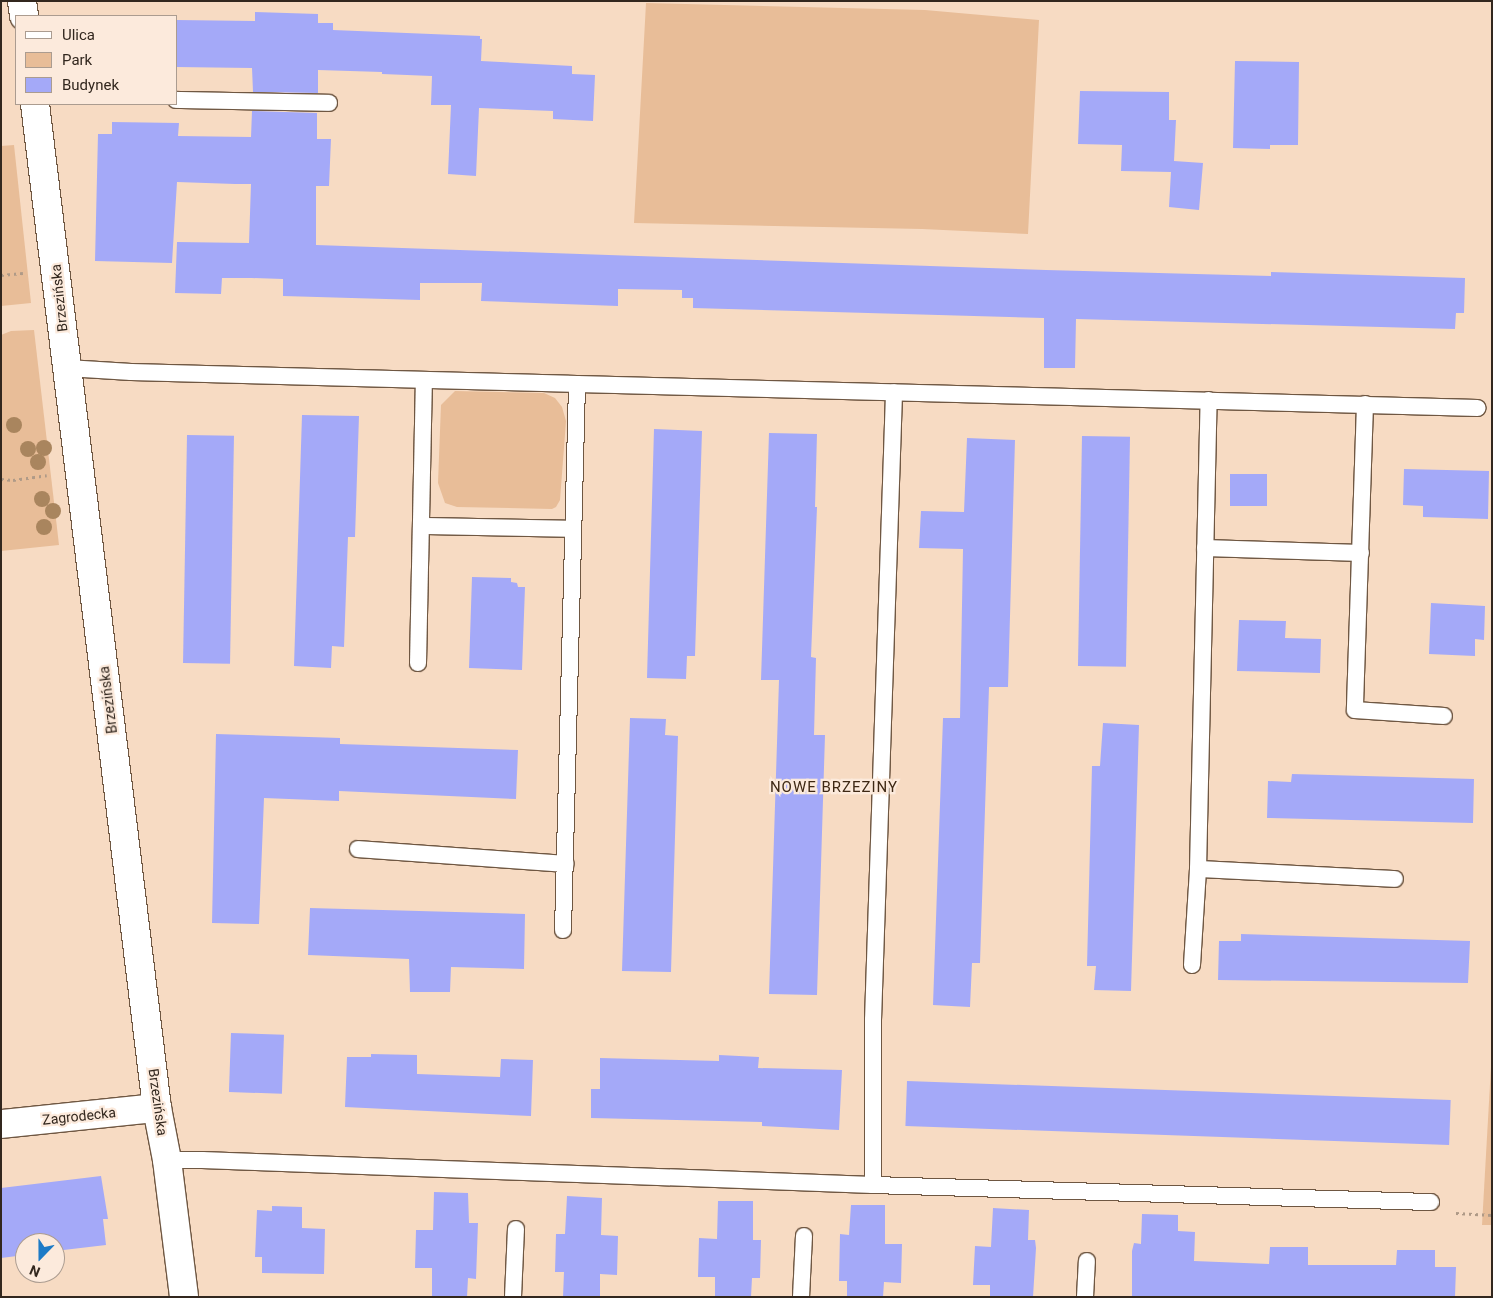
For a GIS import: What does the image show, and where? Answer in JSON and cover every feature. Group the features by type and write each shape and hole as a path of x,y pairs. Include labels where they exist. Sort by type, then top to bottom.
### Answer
{"street":[{"path":"22,1 24,15"},
{"name":"Brzezińska","path":"35,105 158,1108 167,1160 184,1297"},
{"name":"Zagrodecka","path":"1,1124 158,1108"}],"lane":[{"path":"178,100 329,103"},
{"path":"67,368 131,372 1478,408"},
{"path":"418,664 424,380"},
{"path":"563,930 577,384"},
{"path":"873,1185 873,1020 894,392"},
{"path":"1192,965 1198,869 1209,400"},
{"path":"1365,404 1355,710 1444,716"},
{"path":"421,526 573,529"},
{"path":"1205,548 1361,553"},
{"path":"358,849 565,864"},
{"path":"1198,869 1395,879"},
{"path":"167,1160 873,1185 1431,1202"},
{"path":"513,1297 516,1229"},
{"path":"801,1297 804,1236"},
{"path":"1085,1297 1086,1261"}],"path":[{"path":"1,479 13,480 42,476 80,468"},
{"path":"1431,1202 1446,1212 1492,1215"}],"green space":[{"path":"646,3 925,10 1039,20 1028,234 922,229 634,223"},
{"path":"14,145 31,303 1,306 1,146"},
{"path":"34,330 59,545 1,551 1,335 11,331"},
{"path":"455,391 544,393 555,398 562,407 566,421 560,500 556,507 552,509 457,507 445,503 438,483 441,405"},
{"path":"1492,1049 1492,1225 1482,1225"}],"building":[{"path":"255,12 318,14 318,23 333,23 333,30 480,36 480,39 482,39 481,61 572,66 572,74 595,75 593,121 553,119 553,111 479,108 476,176 448,174 451,105 431,105 432,76 318,70 318,93 253,92 252,68 178,67 178,20 255,21"},
{"path":"1235,61 1299,62 1298,145 1270,145 1270,149 1233,148"},
{"path":"1080,91 1169,92 1169,120 1176,120 1174,161 1203,163 1199,210 1169,207 1171,172 1121,171 1122,145 1078,144"},
{"path":"252,111 317,113 317,139 331,139 329,186 316,186 316,245 1046,270 1271,276 1271,272 1465,278 1464,313 1456,313 1455,329 1076,319 1075,368 1044,368 1044,318 693,308 693,298 682,298 682,290 618,289 618,306 481,301 482,283 420,283 420,300 283,296 283,279 252,278 222,278 221,294 175,293 177,242 249,243 251,184 177,182 172,263 95,261 98,134 112,134 112,122 179,123 178,136 251,137"},
{"path":"302,415 359,416 355,537 348,537 344,647 332,646 331,668 294,666"},
{"path":"654,429 702,431 695,656 687,656 686,679 647,678"},
{"path":"769,433 817,434 815,507 817,507 811,657 816,658 814,735 825,735 817,995 769,994 779,680 761,680"},
{"path":"187,435 234,436 230,664 183,663"},
{"path":"1082,436 1130,437 1126,667 1078,666"},
{"path":"967,438 1015,440 1008,687 989,687 980,963 972,963 970,1007 933,1005 943,718 960,718 963,549 919,548 921,511 964,512"},
{"path":"1404,469 1489,471 1488,519 1423,517 1423,506 1403,505"},
{"path":"1230,474 1267,474 1267,506 1230,506"},
{"path":"472,577 511,578 511,582 517,583 518,587 525,587 522,670 469,668"},
{"path":"1431,603 1485,606 1484,640 1475,639 1475,656 1429,654"},
{"path":"1239,620 1286,621 1285,638 1321,639 1320,673 1237,671"},
{"path":"630,718 666,719 665,735 678,736 671,972 622,971"},
{"path":"1103,723 1139,725 1131,991 1094,990 1096,966 1087,966 1092,766 1100,766"},
{"path":"216,734 340,738 340,744 518,750 516,799 339,791 339,801 264,798 259,924 212,923"},
{"path":"1292,774 1474,779 1473,823 1267,818 1268,781 1291,782"},
{"path":"310,908 525,914 524,969 451,967 450,992 410,992 409,959 308,955"},
{"path":"1241,934 1470,941 1468,983 1218,980 1219,941 1241,941"},
{"path":"231,1033 284,1035 282,1094 229,1092"},
{"path":"371,1054 417,1055 417,1074 500,1077 501,1059 533,1060 531,1116 345,1107 347,1057 371,1057"},
{"path":"719,1055 759,1057 758,1068 842,1070 839,1130 762,1126 762,1122 591,1118 591,1089 600,1089 600,1058 719,1061"},
{"path":"907,1081 1451,1100 1449,1145 905,1126"},
{"path":"101,1176 108,1219 103,1219 106,1245 65,1250 65,1233 15,1233 15,1256 1,1258 1,1188"},
{"path":"434,1192 468,1193 469,1223 478,1223 476,1279 468,1278 467,1297 432,1297 432,1268 415,1268 416,1230 433,1230"},
{"path":"567,1196 602,1198 601,1235 618,1236 617,1275 600,1274 600,1297 563,1297 564,1272 555,1272 556,1234 565,1234"},
{"path":"718,1201 753,1201 753,1240 761,1240 760,1278 752,1278 751,1297 715,1297 715,1277 698,1277 699,1238 717,1239"},
{"path":"851,1205 885,1205 885,1244 902,1244 901,1283 884,1282 883,1297 847,1297 847,1281 839,1281 840,1234 849,1235"},
{"path":"272,1206 302,1207 302,1228 325,1229 324,1274 262,1273 262,1257 255,1257 257,1210 272,1211"},
{"path":"993,1208 1029,1210 1028,1240 1035,1240 1036,1248 1033,1297 990,1297 990,1285 973,1285 975,1246 991,1247"},
{"path":"1142,1214 1178,1215 1178,1231 1195,1232 1194,1261 1269,1264 1270,1247 1308,1247 1308,1265 1396,1265 1397,1250 1435,1250 1435,1267 1456,1267 1455,1297 1132,1297 1132,1251 1134,1243 1141,1244"}],"district":[{"name":"NOWE BRZEZINY","path":"834,788"}]}
